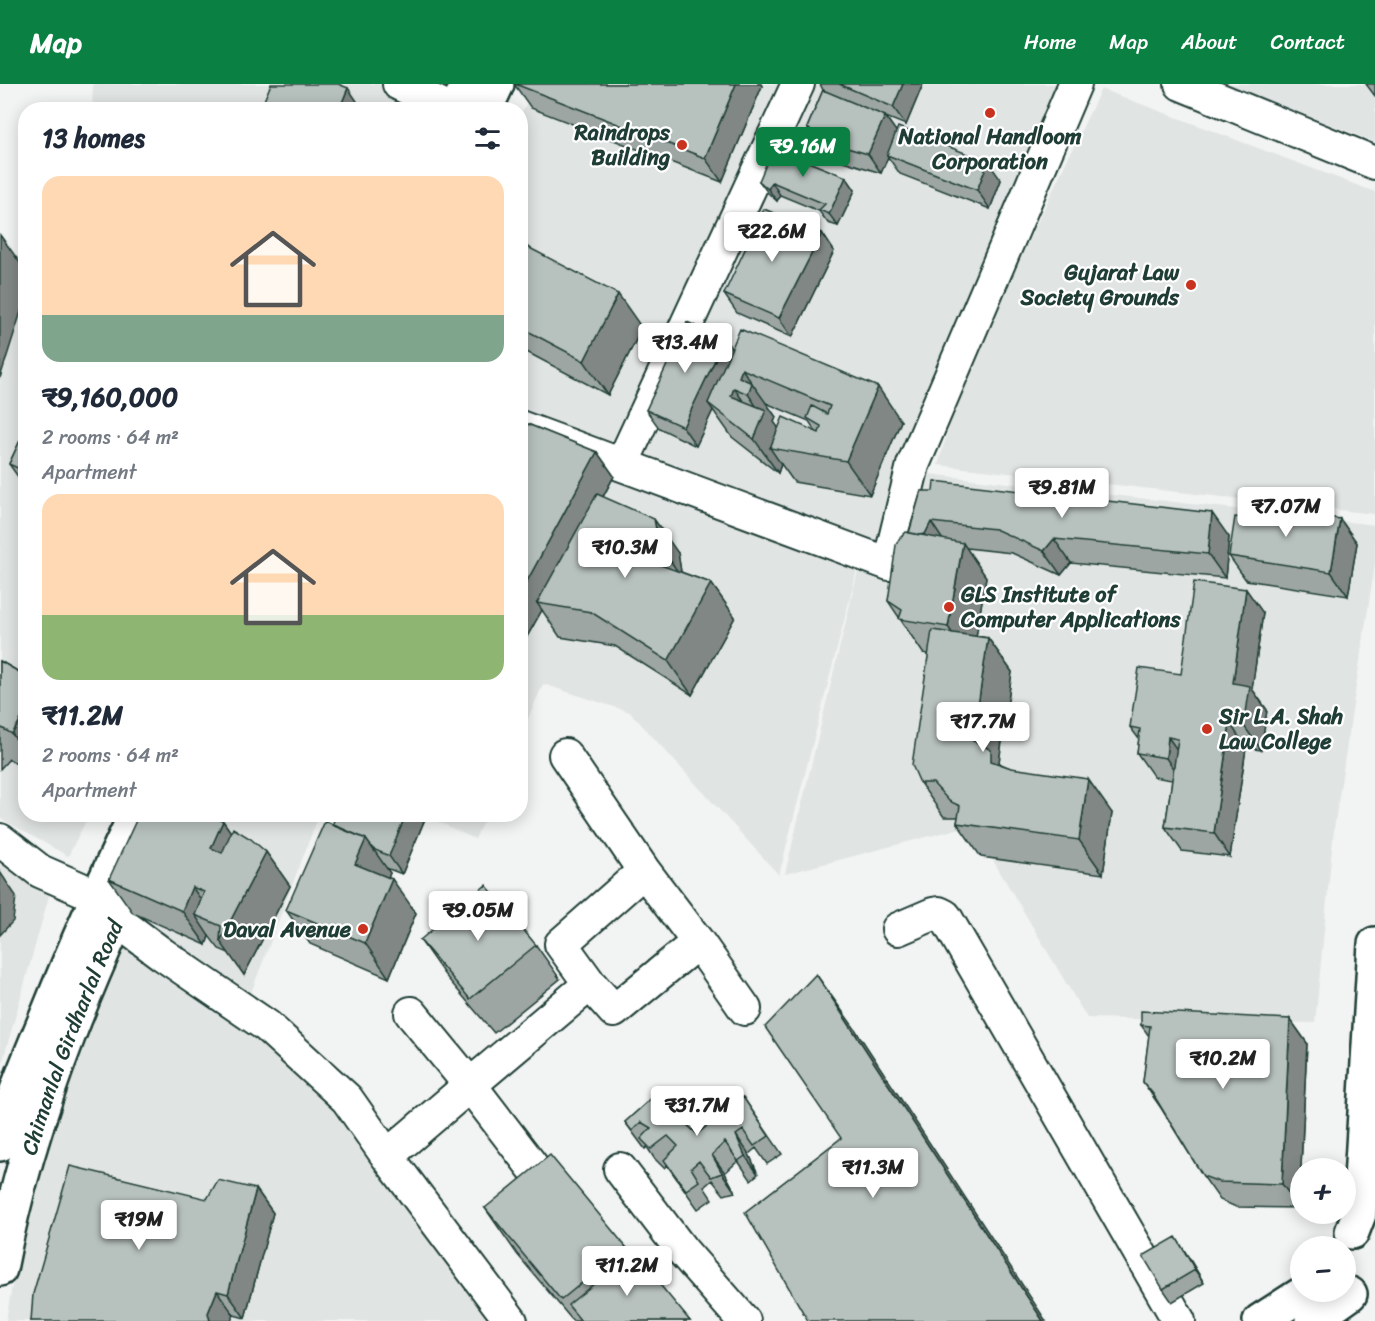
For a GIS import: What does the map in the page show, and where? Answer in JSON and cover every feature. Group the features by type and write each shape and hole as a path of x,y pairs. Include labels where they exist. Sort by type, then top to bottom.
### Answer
{"main road":[{"path":"458,102 468,84"},
{"path":"489,102 497,84"},
{"name":"Chimanlal Girdharlal Road","path":"0,1269 9,1218 36,1129 82,996 106,907 133,822"},
{"name":"Chimanlal Girdharlal Road","path":"0,1144 8,1116 36,1043 106,907 161,822"},
{"path":"1354,1236 1359,1214 1375,944"},
{"path":"1312,1321 1357,1300"},
{"path":"1260,1321 1290,1302"}],"street":[{"path":"399,84 437,102"},
{"path":"622,464 798,84"},
{"path":"528,430 889,564 913,465 1075,84"},
{"path":"1181,84 1375,163"},
{"path":"565,755 644,871 745,1009"},
{"path":"0,840 40,871 106,907 162,954 267,1026 347,1099 511,1321"},
{"path":"644,871 561,944 590,984 614,1011 698,942"},
{"path":"898,929 933,914 939,913 945,916 1179,1321"},
{"path":"387,1156 590,984"},
{"path":"411,1013 545,1183"},
{"path":"620,1169 681,1250 744,1321"}],"shaded area":[{"path":"93,84 455,84 446,102 92,102"},
{"path":"537,84 1091,84 905,462 878,566 859,562 779,875 630,712 543,684 528,719 527,102"},
{"path":"1226,84 1375,84 1375,142"},
{"name":"Gujarat Law Society Grounds","path":"1101,89 1375,192 1375,514 938,465 963,378"},
{"path":"18,263 18,822 85,822 68,856 0,818 0,264"},
{"path":"928,474 1375,525 1375,563 1334,828 1315,1023 1087,1018 972,825 785,874 859,567 908,575"},
{"path":"182,822 316,822 250,995 137,917"},
{"path":"439,822 483,822 475,839"},
{"path":"0,849 52,885 0,1071"},
{"path":"123,937 258,1036 343,1111 497,1321 6,1321 26,1207"}],"building":[{"path":"271,84 338,84 348,88 342,102 263,102"},
{"path":"515,84 736,84 705,158"},
{"path":"839,84 903,84 893,107"},
{"path":"823,90 885,116 868,154 830,143 807,128"},
{"path":"898,127 988,162 977,190 887,155"},
{"path":"773,148 846,177 829,214 819,210 825,204 772,182 768,189 759,181"},
{"path":"764,209 822,233 779,318 724,294"},
{"path":"528,247 618,294 584,361 528,331"},
{"path":"687,322 725,339 683,427 646,410"},
{"path":"740,329 878,387 846,461 770,448 783,417 819,433 821,426 807,418 812,406 827,414 830,406 742,369 739,377 752,383 748,394 734,388 731,396 766,410 754,439 708,403"},
{"path":"528,424 597,452 528,579"},
{"path":"18,445 18,468 9,464"},
{"path":"934,481 1212,513 1208,554 1054,539 1044,551 995,529 931,522 925,534 909,533 921,491 933,491"},
{"path":"597,494 654,519 659,544 635,556 711,583 668,661 591,612 537,603"},
{"path":"1248,505 1340,519 1331,572 1229,556 1235,517 1246,518"},
{"path":"906,532 963,543 948,627 899,619 902,610 888,601 896,545"},
{"name":"Sir L.A. Shah Law College","path":"1194,582 1246,589 1233,683 1250,686 1244,726 1230,723 1214,833 1165,827 1178,739 1168,737 1166,758 1137,753 1140,729 1130,727 1139,668 1181,674"},
{"path":"932,630 988,638 973,740 991,750 991,761 1011,768 1088,779 1079,840 957,823 960,806 949,801 933,783 920,783 912,765"},
{"path":"0,661 18,671 18,724 12,734 0,727"},
{"path":"135,822 223,822 211,848 222,853 233,828 266,852 220,941 221,926 195,915 204,892 192,887 182,911 109,879"},
{"path":"325,822 366,839 355,864 392,879 365,943 286,910"},
{"path":"333,822 403,822 389,856 373,849 366,839 332,825"},
{"path":"486,885 536,945 470,999 420,940"},
{"path":"816,974 1043,1321 808,1321 745,1212 841,1138 765,1027"},
{"path":"1141,1011 1290,1019 1282,1184 1219,1182 1203,1176 1153,1094 1143,1082 1150,1026 1141,1025"},
{"path":"655,1095 697,1134 743,1097 769,1136 754,1146 743,1130 736,1135 745,1156 738,1161 725,1142 712,1155 722,1173 711,1177 699,1161 691,1168 699,1181 686,1190 664,1160 678,1146 668,1136 651,1149 641,1139 651,1128 641,1122 632,1131 625,1122"},
{"path":"550,1155 626,1247 561,1300 485,1208"},
{"path":"70,1166 207,1199 218,1180 256,1189 228,1294 217,1291 208,1313 210,1321 31,1321 33,1294"},
{"path":"1176,1237 1195,1270 1163,1289 1143,1256"},
{"path":"633,1252 690,1321 581,1321 568,1305"}],"place":[{"name":"National Handloom Corporation","path":"990,113"},
{"name":"Raindrops Building","path":"682,145"},
{"name":"Gujarat Law Society Grounds","path":"1191,285"},
{"name":"GLS Institute of Computer Applications","path":"949,607"},
{"name":"Sir L.A. Shah Law College","path":"1207,729"},
{"name":"Daval Avenue","path":"363,929"}]}
